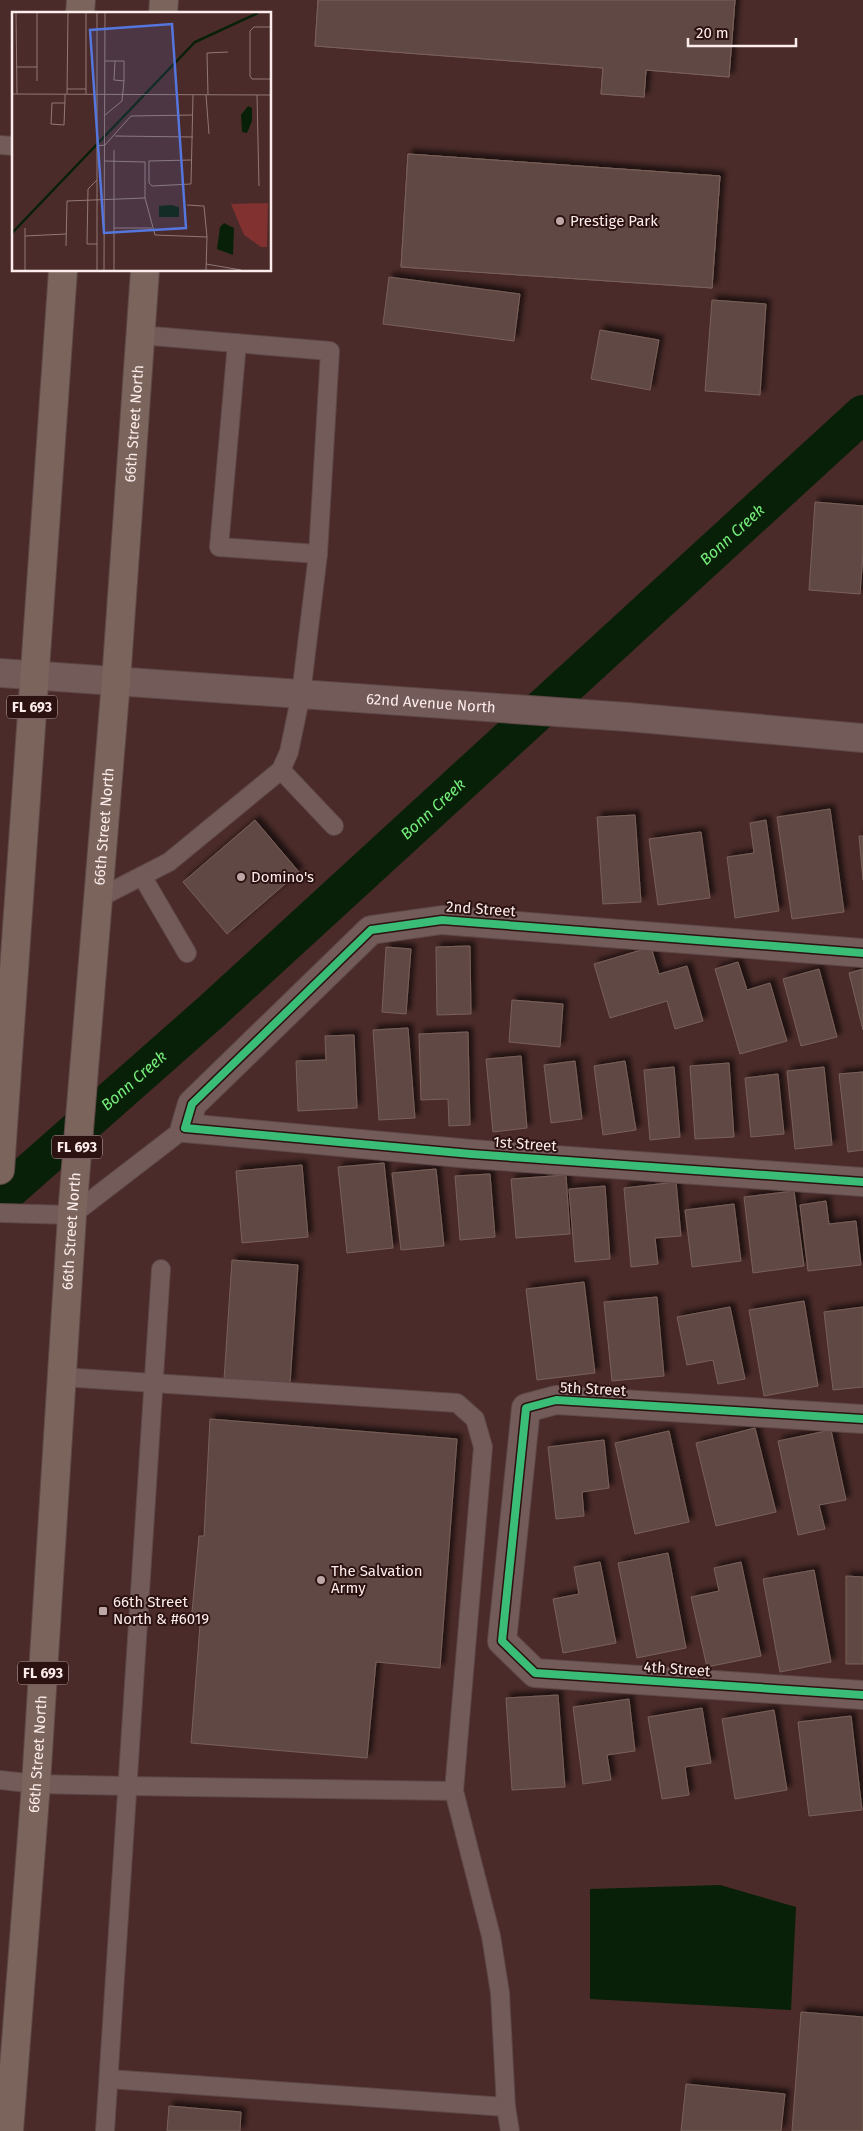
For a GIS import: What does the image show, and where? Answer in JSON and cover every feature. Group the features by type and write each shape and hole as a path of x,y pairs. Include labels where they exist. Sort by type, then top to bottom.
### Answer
{"main road":[{"name":"FL 693","path":"1,1156 62,271"},
{"name":"66th Street North","path":"8,2131 36,1784 72,1214 116,682 145,271"}],"street":[{"name":"62nd Avenue North","path":"0,673 628,717 863,738"},
{"name":"2nd Street","path":"185,1128 192,1104 371,930 442,920 863,953"},
{"name":"1st Street","path":"185,1128 471,1154 863,1182"},
{"name":"5th Street","path":"502,1641 526,1408 556,1400 863,1419"},
{"name":"4th Street","path":"502,1641 535,1673 863,1695"}],"lane":[{"path":"97,899 169,862 281,770 289,752 301,694 318,554 330,351 140,335"},
{"path":"238,343 220,547 318,554"},
{"path":"281,770 334,826"},
{"path":"142,876 187,953"},
{"path":"0,1213 72,1214 185,1128"},
{"path":"105,2131 162,1269"},
{"path":"62,1377 457,1403 475,1419 483,1447 454,1791 491,1936 500,1993 506,2107 510,2131"},
{"path":"0,1780 36,1784 454,1791"},
{"path":"109,2079 506,2107"}],"shaded area":[{"path":"720,1885 796,1907 791,2010 590,1999 590,1889"}],"building":[{"path":"318,0 735,0 729,77 646,70 644,97 601,94 603,68 315,46"},
{"path":"318,0 735,0 729,77 646,70 644,97 601,94 603,68 315,46"},
{"name":"Prestige Park","path":"408,154 720,176 712,288 401,267"},
{"name":"Prestige Park","path":"408,154 720,176 712,288 401,267"},
{"path":"389,277 520,294 514,341 383,324"},
{"path":"712,300 766,304 760,395 705,391"},
{"path":"600,330 659,340 650,390 591,379"},
{"path":"815,502 863,506 863,554 860,594 809,590"},
{"path":"830,809 844,912 792,919 777,817"},
{"path":"635,815 641,902 603,904 597,817"},
{"name":"Domino's","path":"255,820 299,872 227,934 183,882"},
{"path":"766,820 779,911 735,918 727,857 754,853 750,823"},
{"path":"701,832 710,898 658,905 649,839"},
{"path":"859,836 863,836 863,880"},
{"path":"470,946 471,1014 437,1015 436,947"},
{"path":"386,947 411,949 406,1014 382,1012"},
{"path":"651,947 659,974 687,966 703,1021 675,1029 667,1001 610,1018 594,964"},
{"path":"738,962 747,990 770,983 787,1041 740,1054 715,969"},
{"path":"819,969 837,1037 801,1046 783,979"},
{"path":"863,969 863,1030 849,973"},
{"path":"512,1000 563,1004 560,1047 509,1042"},
{"path":"408,1028 415,1118 379,1120 373,1030"},
{"path":"468,1032 470,1125 449,1126 448,1099 421,1100 419,1034"},
{"path":"354,1035 357,1108 298,1111 296,1061 326,1060 325,1036"},
{"path":"521,1056 527,1128 493,1132 486,1059"},
{"path":"575,1061 582,1119 551,1123 544,1065"},
{"path":"625,1061 636,1130 603,1135 594,1066"},
{"path":"729,1063 734,1137 695,1139 690,1066"},
{"path":"674,1067 680,1137 650,1140 644,1070"},
{"path":"824,1067 832,1145 795,1149 787,1071"},
{"path":"863,1072 863,1150 848,1152 839,1074"},
{"path":"778,1074 784,1134 751,1137 745,1078"},
{"path":"384,1163 393,1248 347,1253 338,1167"},
{"path":"302,1165 308,1237 242,1243 236,1171"},
{"path":"436,1169 444,1246 401,1250 392,1173"},
{"path":"490,1174 495,1237 460,1240 455,1176"},
{"path":"566,1175 570,1234 516,1238 511,1179"},
{"path":"676,1182 681,1236 655,1238 658,1264 631,1267 624,1188"},
{"path":"605,1186 610,1259 575,1262 569,1189"},
{"path":"794,1191 804,1266 753,1273 744,1197"},
{"path":"826,1201 829,1224 856,1221 861,1265 808,1271 800,1205"},
{"path":"734,1204 741,1261 692,1267 685,1210"},
{"path":"232,1260 298,1265 290,1384 224,1380"},
{"path":"584,1282 595,1373 537,1380 526,1289"},
{"path":"657,1297 664,1376 612,1381 604,1302"},
{"path":"804,1301 818,1386 764,1396 749,1310"},
{"path":"730,1307 745,1379 718,1384 713,1360 687,1365 677,1317"},
{"path":"863,1307 863,1387 833,1390 824,1312"},
{"name":"The Salvation Army","path":"210,1419 457,1439 440,1668 376,1662 367,1758 191,1743 200,1625 191,1623 199,1536 204,1536"},
{"path":"755,1428 776,1512 716,1526 696,1443"},
{"path":"831,1430 846,1500 819,1505 825,1529 798,1535 778,1441"},
{"path":"669,1431 689,1522 635,1534 615,1443"},
{"path":"604,1440 609,1488 582,1492 584,1516 556,1519 548,1447"},
{"path":"668,1553 686,1648 637,1658 618,1563"},
{"path":"600,1562 616,1643 563,1653 553,1599 579,1594 574,1567"},
{"path":"741,1562 761,1656 707,1667 691,1597 719,1591 714,1568"},
{"path":"814,1570 831,1662 780,1672 763,1579"},
{"path":"846,1576 863,1577 863,1664 846,1664"},
{"path":"558,1695 565,1787 512,1790 506,1698"},
{"path":"629,1699 635,1751 607,1755 611,1780 583,1784 573,1707"},
{"path":"702,1708 711,1763 685,1767 689,1795 662,1799 648,1717"},
{"path":"774,1710 787,1790 735,1799 722,1719"},
{"path":"851,1716 862,1810 809,1816 798,1722"},
{"path":"801,2012 863,2017 863,2131 792,2131"},
{"path":"686,2084 785,2094 781,2131 681,2131"},
{"path":"169,2106 241,2112 240,2131 167,2131"}],"waterway":[{"name":"Bonn Creek","path":"0,1198 213,1010 863,414"}],"cycle path":[{"path":"863,953 442,920 371,930 192,1104 185,1128 471,1154 863,1182"},
{"path":"863,1419 556,1400 526,1408 502,1641 535,1673 863,1695"}],"place":[{"name":"Prestige Park","path":"560,221"},
{"name":"Domino's","path":"241,877"},
{"name":"The Salvation Army","path":"321,1580"},
{"name":"66th Street North & #6019","path":"103,1611"}]}
